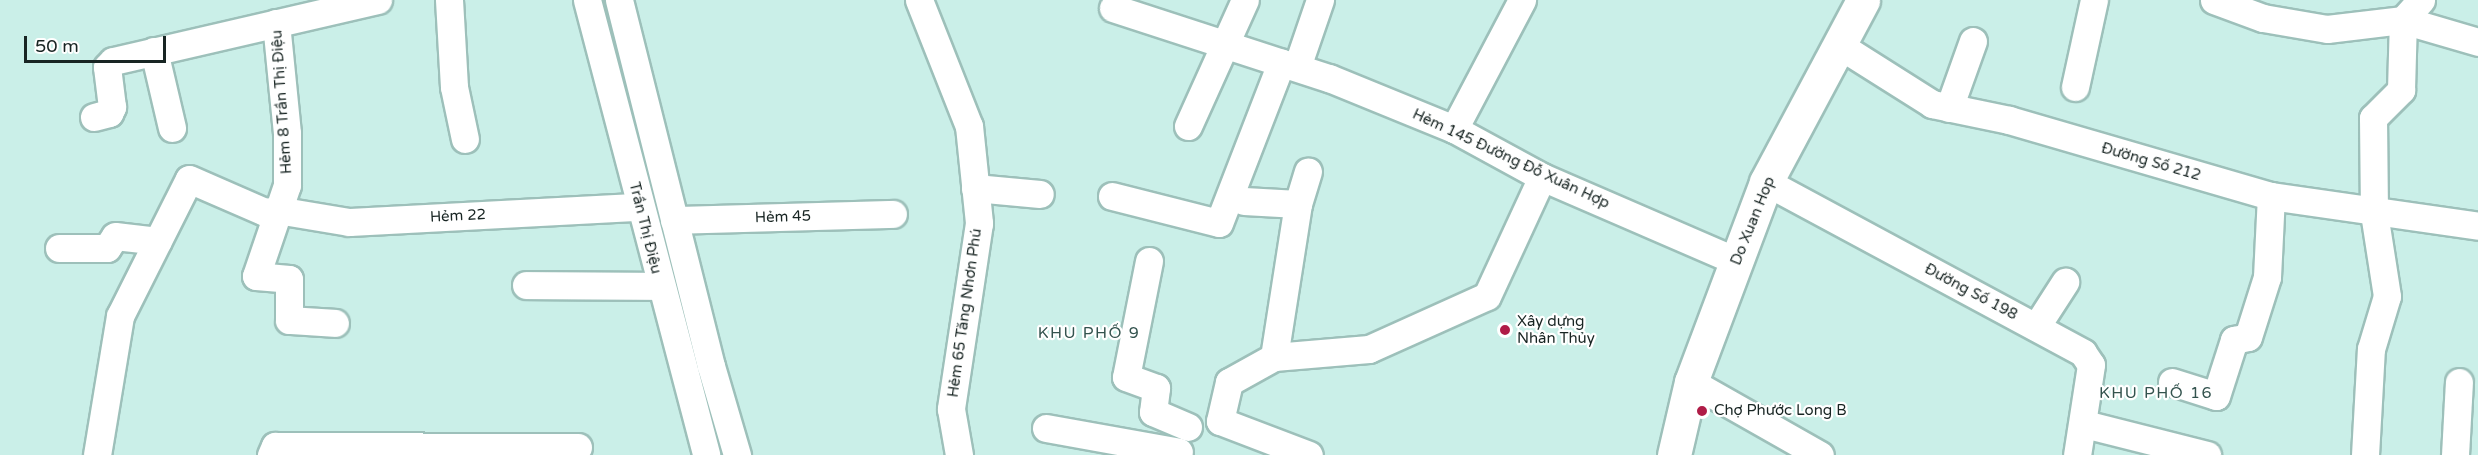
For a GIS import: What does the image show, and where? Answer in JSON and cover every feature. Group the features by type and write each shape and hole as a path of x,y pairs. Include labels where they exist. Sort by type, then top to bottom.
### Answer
{"main road":[{"name":"Do Xuan Hop","path":"1674,455 1691,382 1767,182 1842,47 1863,0"}],"street":[{"name":"Hẻm 8 Trần Thị Điệu","path":"335,323 289,320 290,279 256,276 287,185 287,134 276,23 378,0"},
{"path":"449,0 454,87 465,139"},
{"name":"Trần Thị Điệu","path":"587,0 682,373 706,455"},
{"name":"Trần Thị Điệu","path":"619,0 711,366 737,455"},
{"name":"Hẻm 65 Tăng Nhơn Phú","path":"919,0 969,126 979,223 951,409 959,455"},
{"path":"1188,126 1227,45 1245,0"},
{"path":"1112,196 1156,204 1219,223 1320,0"},
{"path":"1454,129 1522,0"},
{"path":"2075,87 2094,0"},
{"path":"2214,0 2263,18 2327,29 2403,20 2478,42"},
{"path":"2365,455 2371,349 2387,296 2374,213 2373,118 2401,90 2403,20 2421,0"},
{"name":"Hẻm 145 Đường Đỗ Xuân Hợp","path":"1113,8 1289,65 1454,129 1542,177 1736,261"},
{"path":"94,117 109,113 112,107 109,63 276,23"},
{"path":"1949,108 1973,41"},
{"name":"Đường Số 212","path":"1842,47 1932,104 2009,120 2271,196 2374,213 2478,226"},
{"path":"154,51 171,128"},
{"path":"1274,357 1298,204 1308,171"},
{"path":"1149,261 1126,377 1156,388 1153,412 1188,427 1206,430 1220,421 1229,382 1274,357 1369,350 1487,296 1542,177"},
{"name":"Hẻm 22","path":"158,241 189,179 265,212 277,210 349,222 640,207"},
{"name":"Đường Số 198","path":"1767,182 2083,353 2091,365 2084,424 2077,455"},
{"path":"975,188 1040,194"},
{"path":"2172,382 2216,396 2234,340 2248,337 2267,277 2271,196"},
{"path":"1244,201 1298,204"},
{"name":"Hẻm 45","path":"674,220 893,214"},
{"path":"58,248 107,248 115,236 158,241 120,316 97,455"},
{"path":"2036,327 2065,282"},
{"path":"526,285 660,286"},
{"path":"682,373 711,366"},
{"path":"1691,382 1820,455"},
{"path":"2455,455 2460,382"},
{"path":"1220,421 1309,455"},
{"path":"2084,424 2207,455"},
{"path":"1046,428 1179,454 1188,427"},
{"path":"271,455 275,446 517,450 578,447"}],"place":[{"name":"Xây dựng Nhân Thủy","path":"1505,330"},
{"name":"Chợ Phước Long B","path":"1702,411"}],"district":[{"name":"KHU PHỐ 9","path":"1089,333"},
{"name":"KHU PHỐ 16","path":"2156,393"}]}
